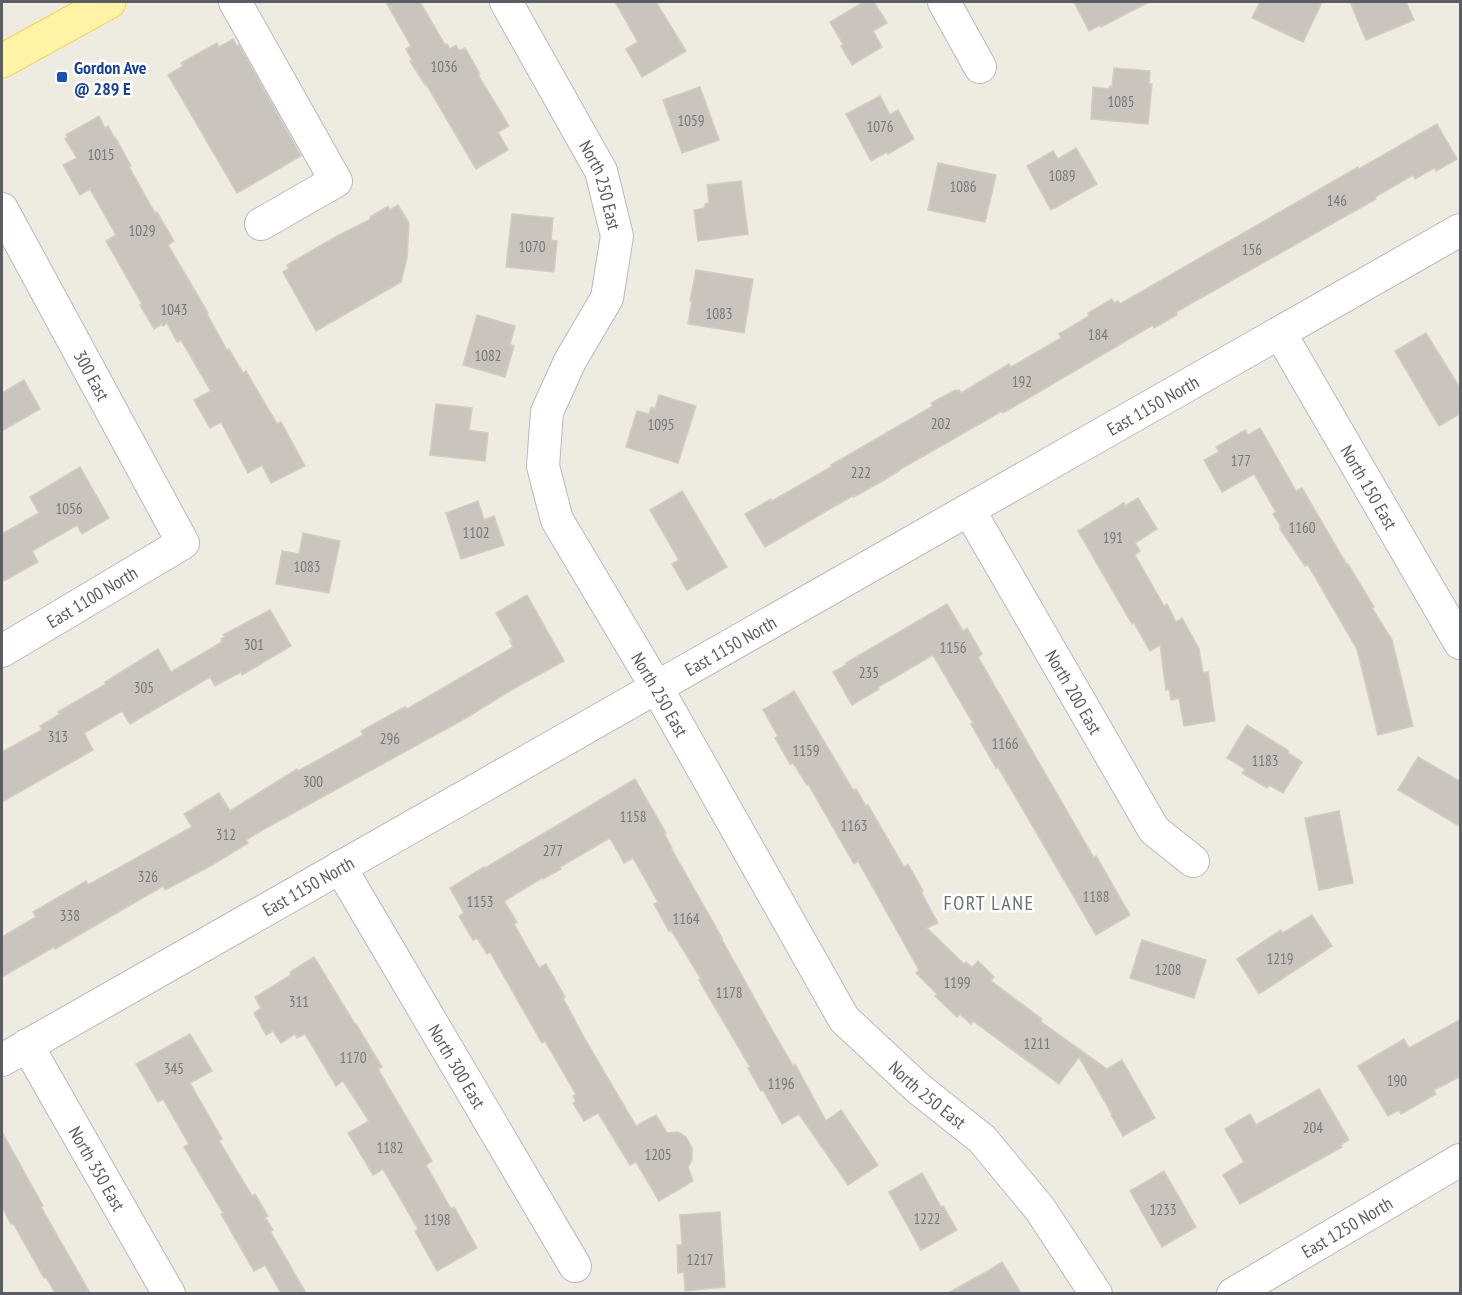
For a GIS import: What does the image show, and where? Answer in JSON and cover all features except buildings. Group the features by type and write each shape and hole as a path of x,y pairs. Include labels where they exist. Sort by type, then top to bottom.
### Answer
{"main road":[{"path":"2,61 109,2"}],"street":[{"path":"235,2 336,181 261,224"},
{"path":"944,2 980,67"},
{"name":"North 250 East","path":"510,9 601,171 617,236 607,297 570,361 547,412 543,466 557,519 657,688 844,1019 919,1089 982,1139 1040,1209 1096,1293"},
{"name":"300 East","path":"2,209 183,543"},
{"name":"East 1150 North","path":"14,1052 1461,230"},
{"name":"North 150 East","path":"1280,333 1461,643"},
{"name":"North 200 East","path":"969,510 1154,830 1193,861"},
{"name":"East 1100 North","path":"2,651 183,543"},
{"name":"North 300 East","path":"340,867 575,1266"},
{"name":"North 350 East","path":"14,1052 169,1293"},
{"name":"East 1250 North","path":"1233,1293 1461,1160"}],"place":[{"name":"Gordon Ave @ 289 E","path":"62,77"}],"district":[{"name":"FORT LANE","path":"989,903"}]}
